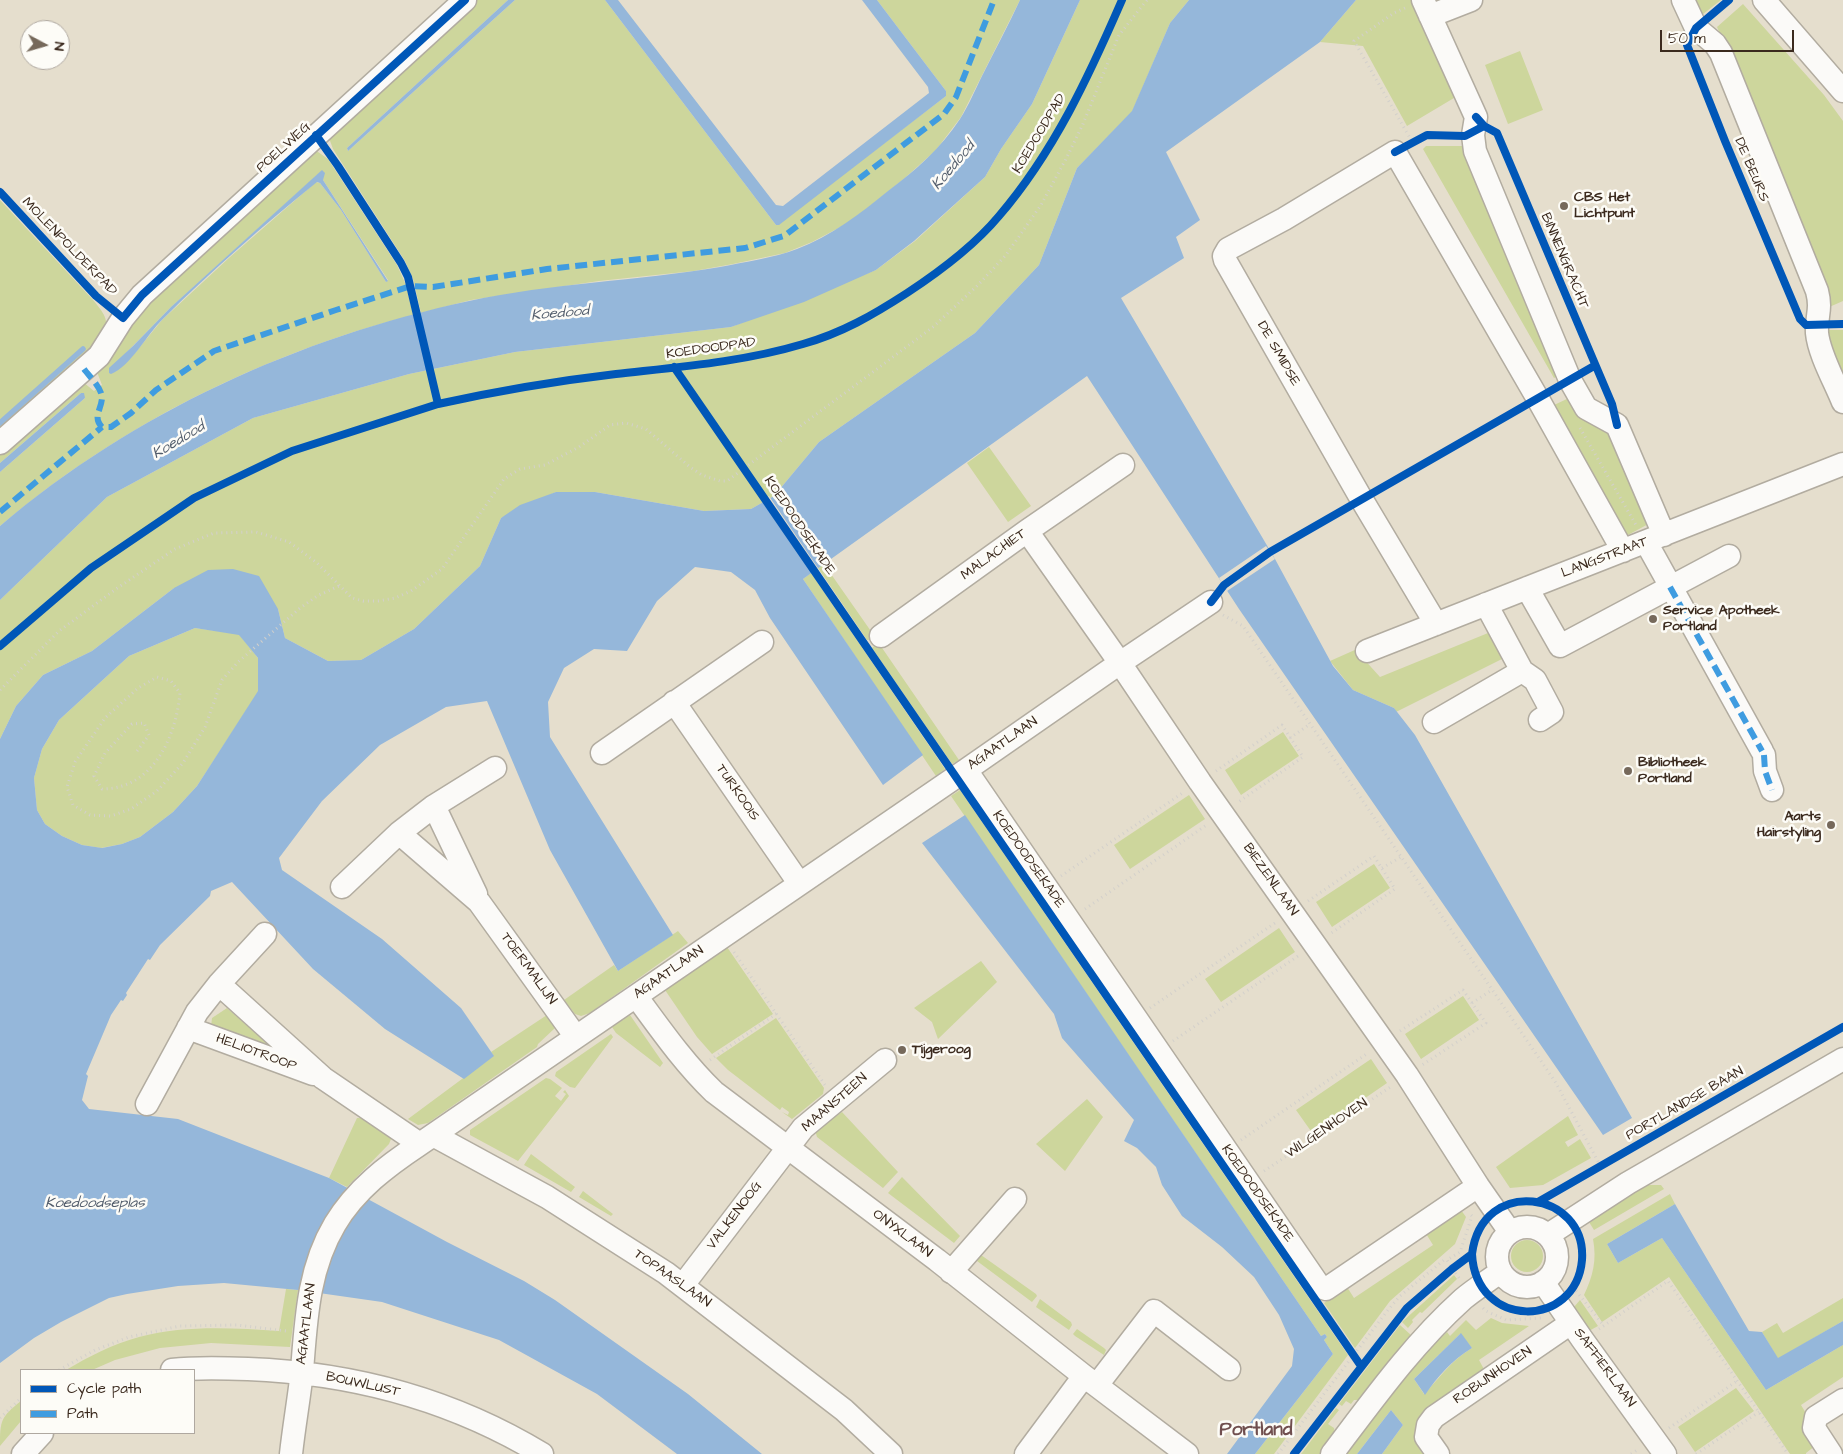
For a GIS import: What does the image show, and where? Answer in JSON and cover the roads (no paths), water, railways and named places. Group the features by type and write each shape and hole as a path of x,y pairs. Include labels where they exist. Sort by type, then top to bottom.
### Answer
{"street":[{"name":"POELWEG","path":"0,443 99,356 122,318 142,294 466,0"},
{"path":"1472,0 1420,8 1476,117 1473,135 1475,151 1570,380 1586,408 1617,425 1670,587 1763,753 1765,771 1772,790"},
{"name":"DE BEURS","path":"1683,0 1696,28 1715,44 1721,52 1817,291 1820,304 1817,325 1819,342 1843,402"},
{"path":"1764,0 1843,91"},
{"name":"DE SMIDSE","path":"1436,624 1336,455 1224,256 1228,249 1284,219 1409,145 1534,391 1623,551"},
{"name":"LANGSTRAAT","path":"1367,651 1843,464"},
{"name":"MALACHIET","path":"881,636 1123,465"},
{"name":"BIEZENLAAN","path":"1027,531 1120,663 1222,814 1384,1042 1510,1232"},
{"path":"1527,588 1560,646 1729,556"},
{"name":"AGAATLAAN","path":"291,1454 309,1291 318,1260 334,1225 370,1181 382,1170 426,1139 1211,602"},
{"path":"1486,604 1522,670 1534,680 1552,712 1540,720"},
{"path":"602,753 762,642"},
{"path":"1434,722 1522,670"},
{"name":"TURKOOIS","path":"674,702 799,884"},
{"path":"342,887 399,833 434,806 495,768"},
{"name":"KOEDOODSEKADE","path":"966,770 1323,1289 1349,1274 1478,1186"},
{"name":"TOERMALIJN","path":"434,806 479,902 576,1037"},
{"name":"TOERMALIJN","path":"399,833 479,902"},
{"path":"147,1104 197,1012 219,984 265,934"},
{"name":"HELIOTROOP","path":"219,984 324,1078"},
{"name":"ONYXLAAN","path":"636,996 669,1043 694,1073 714,1092 952,1272 1090,1381 1187,1454"},
{"name":"HELIOTROOP","path":"188,1028 324,1078 426,1139"},
{"path":"1548,1234 1628,1183 1843,1059"},
{"name":"MAANSTEEN","path":"787,1148 803,1128 885,1060"},
{"name":"TOPAASLAAN","path":"426,1139 547,1197 666,1273 844,1410 891,1454"},
{"name":"VALKENOOG","path":"683,1285 787,1148"},
{"path":"952,1272 1015,1199"},
{"path":"1525,1226 1533,1227 1548,1234 1553,1241 1557,1255 1554,1271 1544,1282 1532,1287 1520,1286 1509,1281 1500,1272 1497,1250 1504,1237 1510,1232 1525,1226"},
{"path":"1332,1454 1393,1374 1428,1333 1464,1298 1500,1272"},
{"name":"SAFFIERLAAN","path":"1544,1282 1565,1294 1576,1331 1660,1446"},
{"path":"1026,1454 1154,1311 1229,1369"},
{"name":"ROBIJNHOVEN","path":"1432,1445 1428,1425 1444,1409 1576,1331"},
{"name":"BOUWLUST","path":"195,1369 218,1368 301,1373 380,1387 436,1403 494,1427 542,1454"},
{"path":"1831,1454 1814,1428 1816,1417 1843,1400"},
{"path":"23,1454 41,1434"}],"water":[{"path":"508,0 515,0 348,151 347,148"},
{"path":"605,0 618,0 776,205 783,206 929,93 928,87 862,0 877,0 946,91 946,96 779,225 776,225"},
{"name":"Koedood","path":"1020,0 1080,0 1032,104 1001,149 985,177 914,241 876,270 804,302 731,327 515,352 409,374 253,418 107,497 0,600 0,526 52,485 106,448 162,414 281,358 342,336 405,317 469,301 532,290 720,267 778,255 822,238 867,208 908,175 945,140 966,108"},
{"name":"Koedoodseplas","path":"1189,0 1356,0 1320,42 1166,152 1200,220 1176,237 1184,258 1121,298 1275,559 1333,666 1353,690 1394,708 1415,735 1632,1118 1603,1135 1239,609 1087,376 803,579 923,755 883,785 770,618 755,590 731,572 695,567 657,601 627,651 594,649 564,668 548,702 550,737 673,935 618,971 550,850 487,701 446,707 380,745 322,801 279,858 282,870 382,939 461,1008 494,1056 464,1079 385,1029 313,969 232,882 211,891 210,896 160,945 150,960 148,959 126,993 127,995 123,1001 121,1000 111,1015 86,1074 88,1076 82,1100 89,1109 178,1119 329,1178 524,1281 555,1300 688,1394 762,1454 677,1454 597,1394 499,1340 382,1302 298,1290 224,1283 178,1286 109,1298 34,1338 0,1363 0,739 16,706 43,675 92,651 174,588 208,570 233,569 259,576 278,609 285,638 328,661 361,660 414,629 480,566 501,518 520,505 556,492 595,492 704,511 751,509 774,496 819,442 975,333 1039,265 1077,168 1132,111 1170,23","holes":["195,628 239,635 258,658 258,691 197,786 173,812 140,837 122,844 102,848 82,845 62,836 45,824 37,810 34,778 42,749 59,720 129,656"]},
{"path":"322,170 325,173 323,180 388,281 386,282 341,210 320,183 317,182 219,266 157,325 125,364 111,374 109,373 109,368 171,307"},
{"path":"81,393 84,393 85,398 0,472 0,463"},
{"path":"965,815 1321,1336 1325,1334 1327,1337 1324,1340 1333,1354 1255,1454 1227,1454 1292,1366 1294,1349 1279,1315 1254,1277 1222,1247 1182,1216 1162,1185 1156,1167 1137,1148 1124,1141 1134,1120 1062,1038 1054,1014 922,843"},
{"path":"1675,1204 1749,1331 1762,1332 1778,1358 1843,1321 1843,1345 1766,1390 1662,1238 1618,1263 1607,1244"},
{"path":"1461,1333 1472,1348 1446,1369 1425,1395 1414,1379"},
{"path":"1391,1410 1403,1425 1382,1454 1357,1454"}],"waterway":[{"path":"0,423 83,349"}],"place":[{"name":"CBS Het Lichtpunt","path":"1564,206"},
{"name":"Service Apotheek Portland","path":"1653,619"},
{"name":"Bibliotheek Portland","path":"1628,771"},
{"name":"Aarts Hairstyling","path":"1831,825"},
{"name":"Tijgeroog","path":"902,1050"}],"district":[{"name":"Portland","path":"1256,1431"}]}
